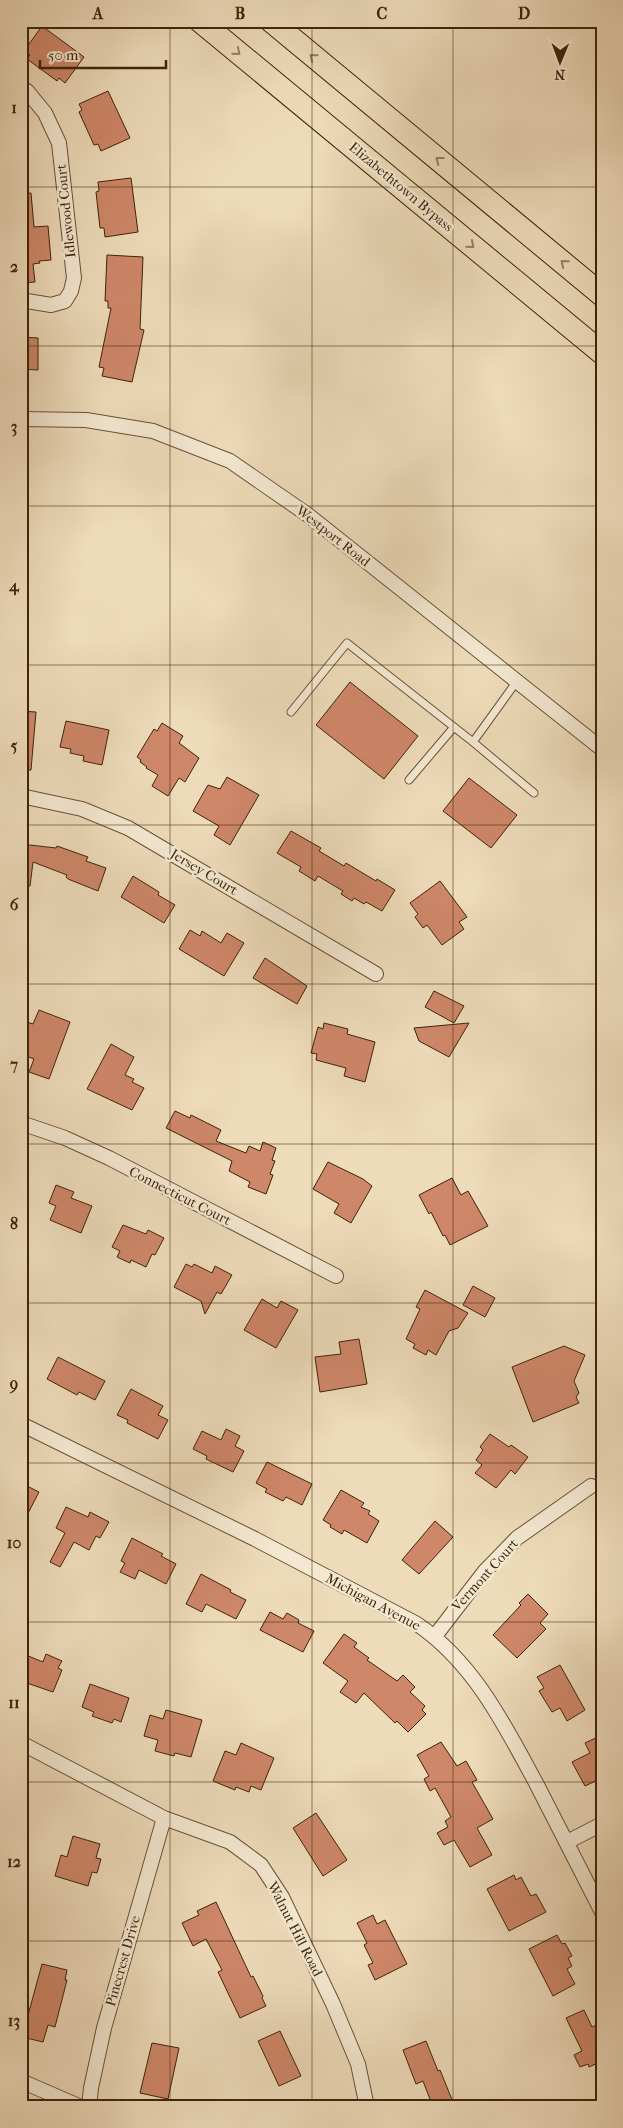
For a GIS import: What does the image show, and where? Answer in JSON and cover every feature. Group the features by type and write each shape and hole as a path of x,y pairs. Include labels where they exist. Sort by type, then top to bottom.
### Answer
{"highway":[{"name":"Elizabethtown Bypass","path":"200,21 602,353"},
{"path":"271,21 602,295"}],"street":[{"name":"Idlewood Court","path":"21,88 27,91 45,113 58,143 74,278 71,291 65,301 51,305 21,300"},
{"name":"Westport Road","path":"21,419 86,420 153,431 230,461 308,515 602,749"},
{"name":"Jersey Court","path":"21,796 82,809 128,828 376,974"},
{"name":"Connecticut Court","path":"21,1123 65,1138 109,1158 336,1276"},
{"name":"Michigan Avenue","path":"21,1424 255,1539 417,1624 434,1636 452,1652 482,1689 517,1748 602,1912"},
{"name":"Vermont Court","path":"434,1636 485,1571 517,1538 591,1486"},
{"name":"Walnut Hill Road","path":"21,1742 164,1818 230,1842 261,1865 272,1880 333,2004 358,2064 367,2107"},
{"name":"Pinecrest Drive","path":"89,2107 91,2088 104,2028 164,1818"},
{"path":"567,1842 602,1824"},
{"path":"21,2081 81,2107"}],"lane":[{"path":"291,712 347,643 534,793"},
{"path":"472,742 517,681"},
{"path":"410,780 454,727"}],"building":[{"path":"42,26 84,57 65,83 59,78 57,81 27,59 30,55 24,51"},
{"path":"108,91 130,138 101,151 98,144 94,145 79,112 82,110 79,104"},
{"path":"131,178 138,232 105,237 104,228 100,228 96,192 99,191 98,182"},
{"path":"31,193 34,227 48,226 51,260 39,261 40,263 33,264 35,282 21,283 21,194"},
{"path":"107,255 143,257 140,329 144,330 132,382 102,376 104,368 99,367 111,308 108,308 108,301 105,301"},
{"path":"21,337 38,338 38,370 21,369"},
{"path":"350,682 418,736 384,779 316,725"},
{"path":"21,711 36,712 31,770 21,770"},
{"path":"66,721 109,730 102,765 83,761 84,756 70,753 71,749 60,747"},
{"path":"162,723 183,736 179,743 199,758 185,782 179,778 168,796 152,786 158,775 146,768 137,757 154,729 157,731"},
{"path":"227,777 259,795 230,845 214,835 219,826 193,811 208,785 220,789"},
{"path":"469,778 517,815 491,848 443,811"},
{"path":"291,831 321,848 319,851 344,866 346,863 395,890 382,911 354,898 352,901 341,894 343,891 318,876 315,881 299,871 301,867 277,853"},
{"path":"21,844 56,848 57,846 88,857 86,861 106,868 98,891 68,879 67,875 33,862 30,886 21,885"},
{"path":"133,876 159,892 158,895 175,905 164,923 121,897"},
{"path":"440,881 467,917 459,922 464,929 442,945 427,925 423,928 415,917 418,914 410,903"},
{"path":"190,930 200,936 202,931 221,943 227,933 244,943 224,976 179,949"},
{"path":"265,958 307,986 297,1004 253,978"},
{"path":"434,991 464,1006 454,1023 425,1007"},
{"path":"39,1010 70,1022 49,1079 29,1072 34,1059 21,1054 21,1020 33,1024"},
{"path":"324,1023 348,1029 347,1034 375,1042 365,1082 344,1076 346,1068 316,1060 317,1054 311,1053 318,1027 323,1029"},
{"path":"469,1023 449,1057 419,1041 414,1028"},
{"path":"111,1044 134,1057 125,1075 134,1079 132,1082 144,1088 132,1110 87,1089"},
{"path":"175,1111 190,1118 191,1115 221,1130 216,1141 246,1153 249,1146 260,1151 263,1142 276,1148 272,1160 275,1161 270,1174 273,1175 266,1194 248,1187 250,1182 229,1171 232,1161 166,1128"},
{"path":"328,1162 363,1179 372,1186 351,1223 334,1213 339,1204 313,1189"},
{"path":"452,1178 461,1195 468,1191 488,1226 450,1245 445,1235 443,1236 431,1212 429,1214 419,1195"},
{"path":"56,1185 74,1192 71,1198 92,1206 81,1233 50,1220 56,1206 49,1203"},
{"path":"123,1225 146,1234 148,1230 164,1238 155,1255 152,1254 146,1267 131,1260 130,1263 117,1257 120,1251 112,1247"},
{"path":"186,1264 192,1267 194,1264 212,1273 215,1266 232,1275 221,1294 217,1292 205,1314 201,1301 174,1287"},
{"path":"473,1286 495,1298 485,1317 463,1305"},
{"path":"425,1290 468,1313 458,1328 449,1331 436,1355 428,1350 426,1355 413,1348 415,1344 406,1339 420,1309 416,1307"},
{"path":"262,1299 277,1308 281,1301 298,1310 276,1348 244,1330"},
{"path":"359,1339 367,1384 320,1392 315,1357 341,1354 339,1342"},
{"path":"564,1346 585,1355 574,1381 579,1393 576,1397 579,1403 533,1422 512,1367"},
{"path":"58,1357 105,1381 95,1400 79,1392 77,1395 47,1379"},
{"path":"131,1389 163,1406 158,1415 168,1420 158,1439 127,1423 128,1420 117,1415"},
{"path":"226,1429 240,1436 235,1446 244,1451 233,1472 206,1459 207,1456 193,1449 202,1431 221,1440"},
{"path":"490,1434 528,1457 515,1474 511,1470 496,1488 475,1473 482,1465 476,1460 483,1450 480,1447"},
{"path":"267,1462 312,1484 302,1505 286,1497 283,1501 265,1492 267,1489 256,1483"},
{"path":"21,1483 39,1492 21,1527"},
{"path":"341,1490 364,1503 361,1507 370,1511 368,1514 379,1521 367,1543 344,1530 342,1534 323,1520"},
{"path":"66,1507 88,1517 90,1512 109,1522 100,1538 96,1536 89,1550 74,1542 60,1567 50,1562 65,1533 56,1528"},
{"path":"435,1521 453,1537 419,1574 402,1560"},
{"path":"132,1538 163,1554 161,1556 176,1564 166,1584 139,1570 135,1579 120,1572 125,1563 121,1561"},
{"path":"201,1574 246,1600 236,1619 206,1604 202,1612 186,1604"},
{"path":"528,1594 548,1614 540,1623 546,1629 517,1658 493,1635 521,1605 519,1603"},
{"path":"270,1612 283,1619 287,1613 299,1620 298,1623 314,1631 303,1652 260,1630"},
{"path":"344,1634 357,1643 354,1647 369,1658 367,1660 397,1681 403,1675 415,1687 410,1692 425,1706 422,1710 426,1714 408,1732 397,1721 395,1723 364,1693 356,1703 340,1692 348,1681 323,1663"},
{"path":"21,1653 43,1662 46,1654 62,1661 58,1668 62,1670 53,1692 21,1681"},
{"path":"560,1665 585,1710 567,1721 560,1708 552,1712 539,1691 544,1688 537,1677"},
{"path":"90,1684 129,1698 121,1722 114,1719 112,1723 92,1716 94,1712 82,1707"},
{"path":"166,1710 202,1720 191,1757 175,1753 174,1756 155,1751 158,1740 144,1736 150,1715 163,1719"},
{"path":"602,1735 602,1778 585,1786 572,1762 590,1753 585,1743"},
{"path":"441,1742 457,1766 466,1761 477,1780 472,1782 493,1819 477,1828 492,1855 470,1867 454,1840 444,1845 437,1833 448,1827 445,1821 451,1817 435,1788 430,1791 424,1779 429,1776 417,1755"},
{"path":"241,1743 274,1758 261,1790 251,1786 249,1792 236,1787 235,1790 213,1781 225,1751 236,1755"},
{"path":"316,1813 347,1860 323,1876 293,1828"},
{"path":"73,1836 100,1844 96,1858 101,1859 97,1873 92,1872 88,1886 55,1876 61,1855 67,1857"},
{"path":"514,1875 516,1880 521,1877 531,1896 536,1894 546,1912 509,1931 487,1889"},
{"path":"216,1902 251,1977 253,1976 263,1996 262,1998 266,2006 240,2018 218,1972 222,1970 206,1939 193,1946 182,1923 199,1915 197,1911"},
{"path":"373,1915 377,1924 385,1920 407,1964 375,1980 368,1965 373,1963 364,1945 367,1943 357,1923"},
{"path":"557,1935 562,1944 565,1943 572,1956 568,1958 572,1966 567,1969 575,1984 553,1996 529,1949"},
{"path":"42,1964 67,1970 65,1980 67,1980 55,2027 48,2025 43,2042 22,2037"},
{"path":"584,2010 592,2027 602,2022 602,2061 589,2067 588,2064 580,2067 574,2055 582,2051 566,2018"},
{"path":"280,2031 301,2076 279,2086 258,2041"},
{"path":"426,2041 455,2107 433,2107 423,2081 416,2084 403,2050"},
{"path":"152,2043 179,2048 168,2099 140,2093"}]}
